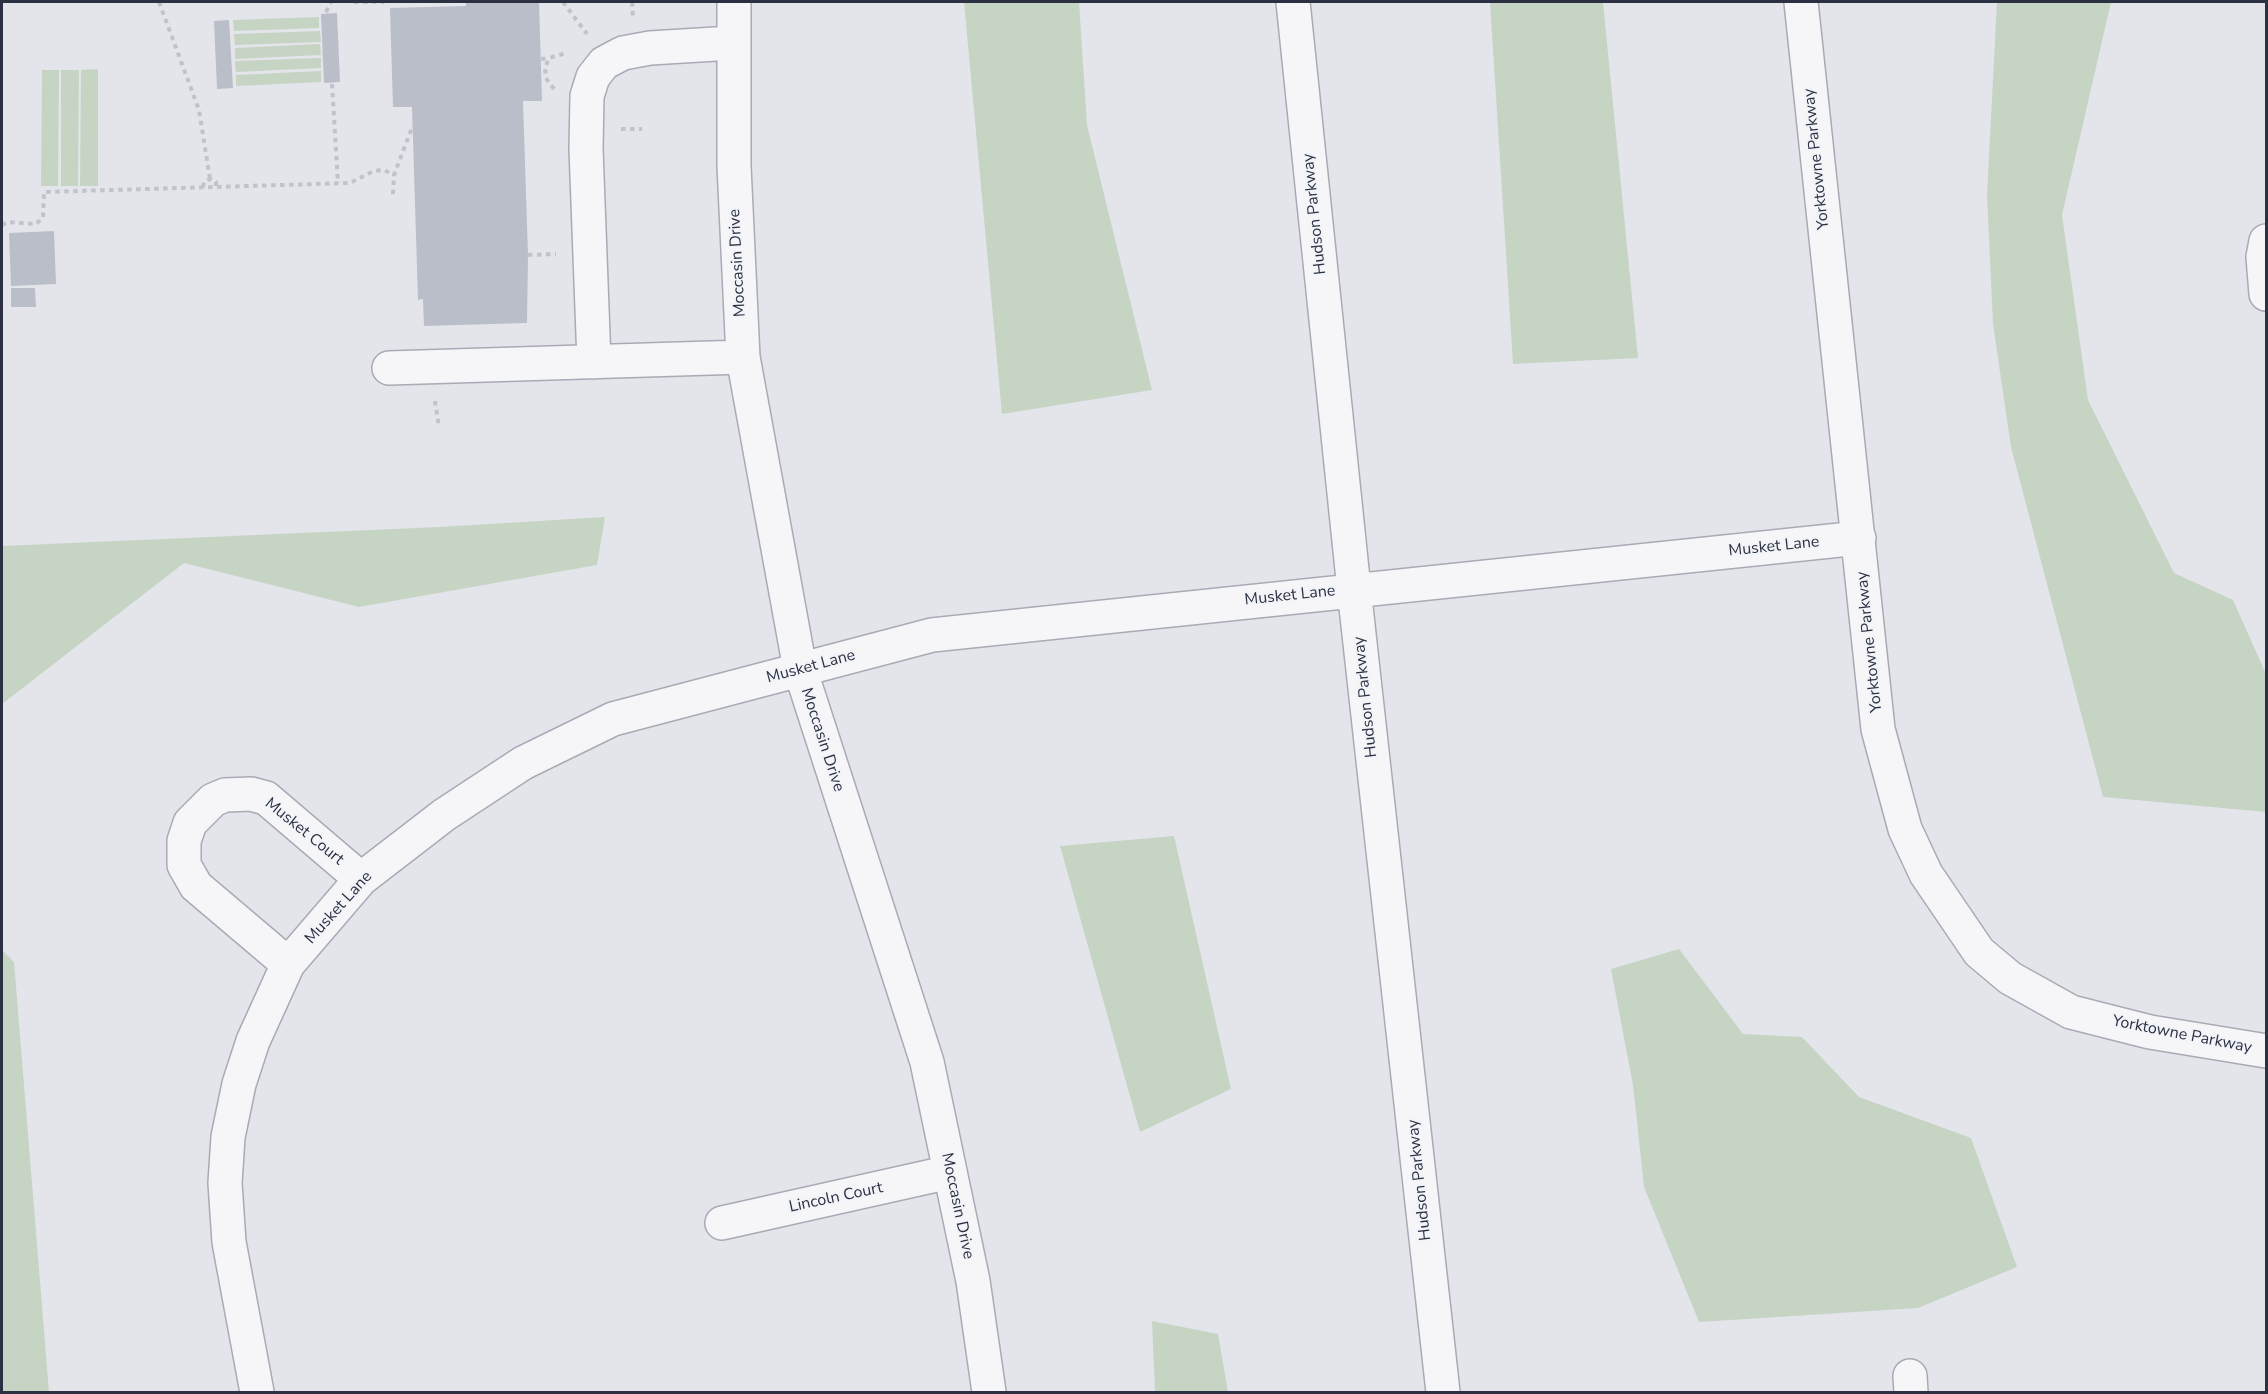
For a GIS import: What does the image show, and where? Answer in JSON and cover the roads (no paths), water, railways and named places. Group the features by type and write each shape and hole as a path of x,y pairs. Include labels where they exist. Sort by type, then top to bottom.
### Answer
{"street":[{"name":"Moccasin Drive","path":"734,2 732,43 734,166 743,357 800,669 927,1062 973,1281 989,1392"},
{"name":"Hudson Parkway","path":"1293,2 1354,589 1443,1392"},
{"name":"Yorktowne Parkway","path":"1801,2 1878,729 1905,829 1926,874 1979,952 2010,978 2071,1012 2150,1032 2266,1051"},
{"path":"594,362 586,149 587,96 593,77 604,63 623,53 650,48 732,43"},
{"path":"2266,241 2263,257 2266,294"},
{"path":"389,368 743,357"},
{"name":"Musket Lane","path":"257,1392 230,1242 225,1183 228,1137 239,1084 253,1041 288,964 361,879 444,815 523,763 613,719 932,635 1354,589 1859,538"},
{"name":"Musket Court","path":"288,964 196,886 184,866 184,841 190,823 213,800 225,795 251,794 266,798 361,879"},
{"name":"Lincoln Court","path":"722,1223 950,1172"}]}
